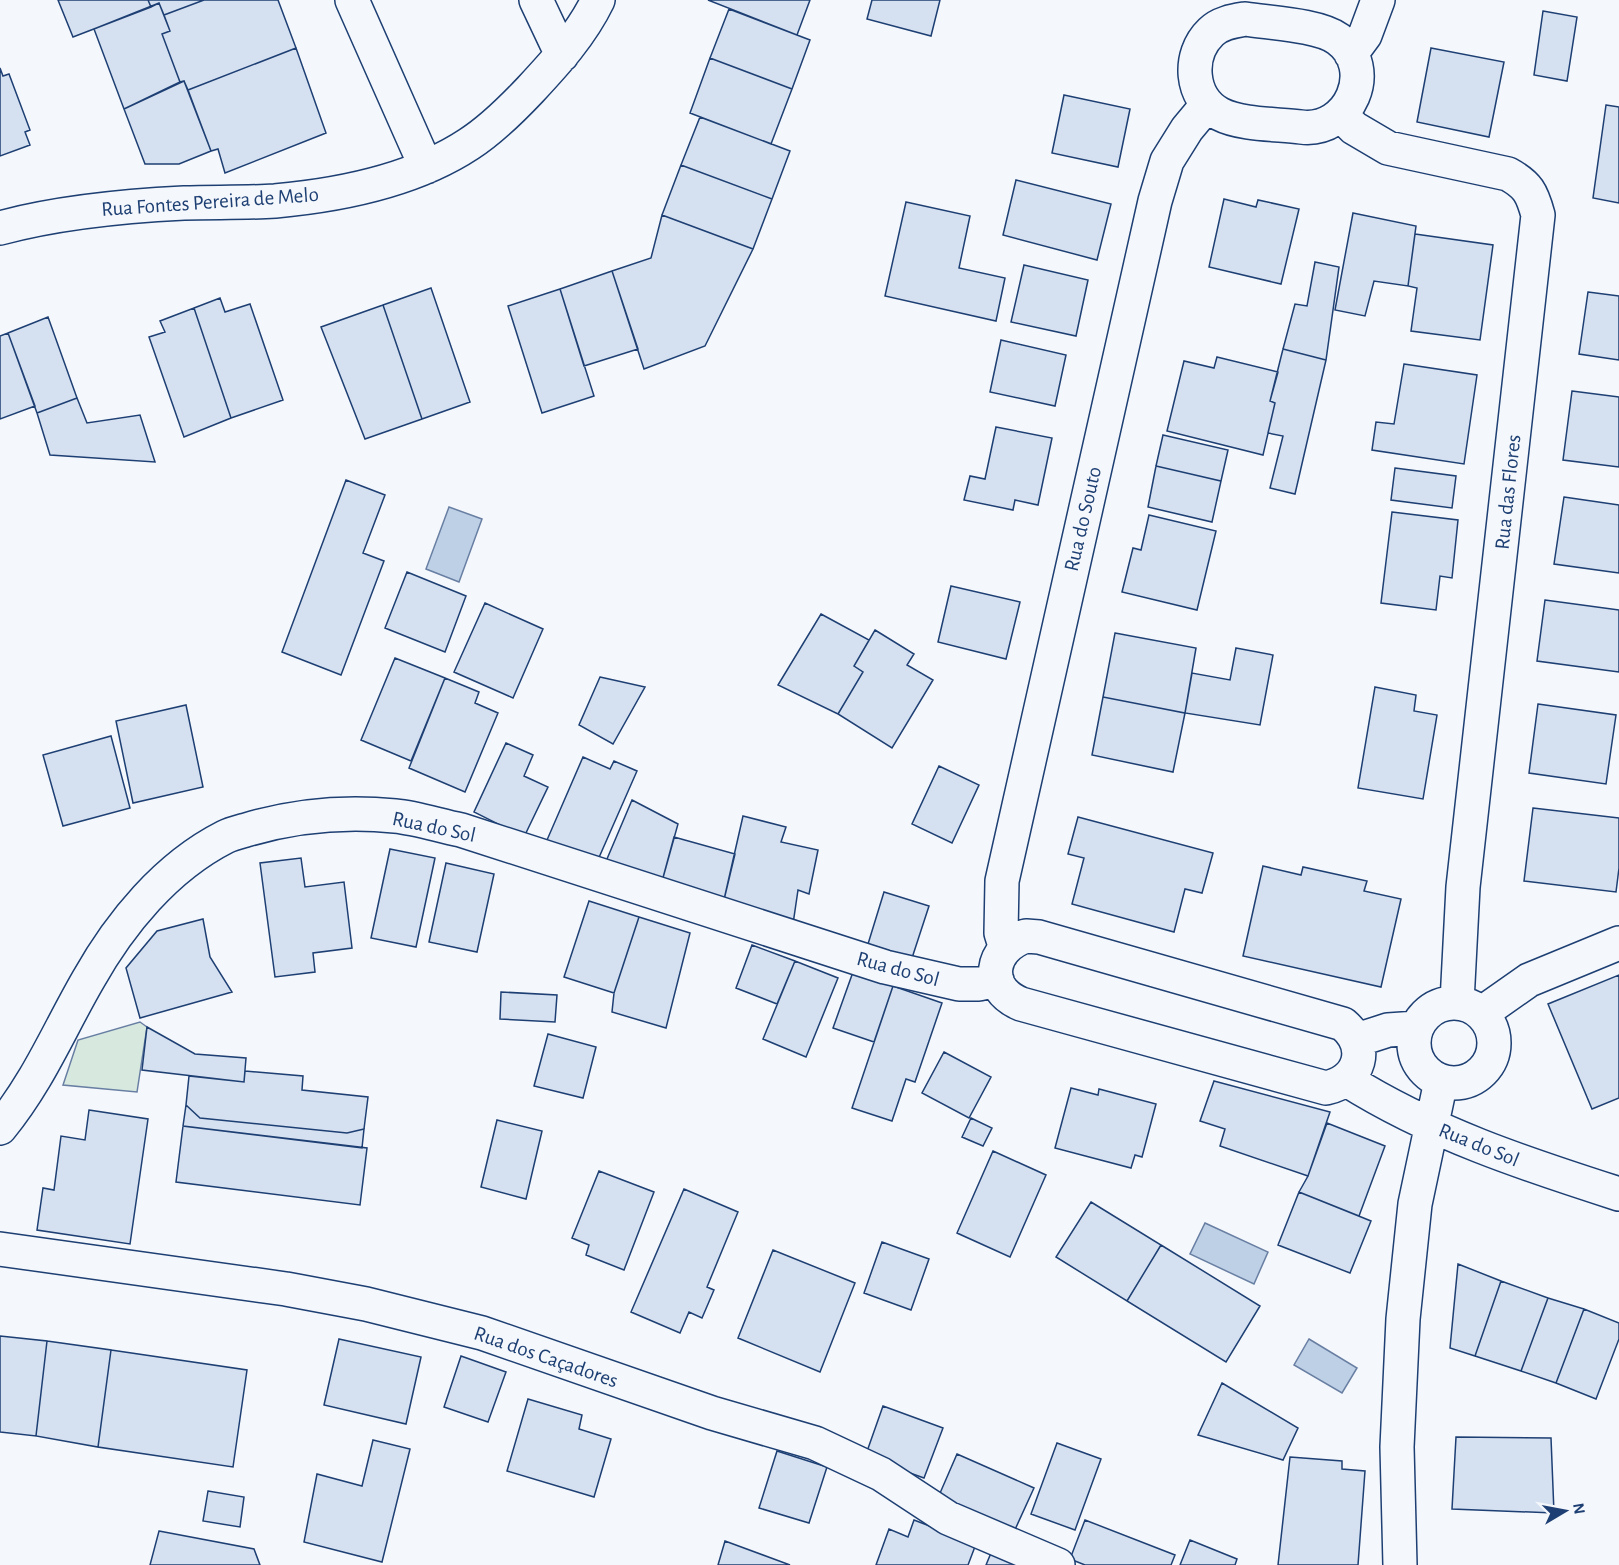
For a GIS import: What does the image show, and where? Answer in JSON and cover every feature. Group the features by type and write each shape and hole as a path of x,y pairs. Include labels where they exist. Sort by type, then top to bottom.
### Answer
{"street":[{"path":"352,0 426,166"},
{"path":"536,0 562,55"},
{"name":"Rua Fontes Pereira de Melo","path":"0,228 74,213 126,207 275,201 336,192 386,181 426,166 470,144 515,105 562,55 589,18 598,0"},
{"path":"1351,54 1365,35 1378,0"},
{"path":"1245,19 1324,32 1340,40 1351,54 1356,70 1356,88 1351,102 1341,115 1328,124 1313,128 1235,120 1207,105 1197,84 1195,60 1201,44 1212,31 1228,22 1245,19"},
{"name":"Rua do Souto","path":"1005,946 1001,933 1002,881 1155,201 1167,161 1187,129 1207,105"},
{"name":"Rua das Flores","path":"1341,115 1354,128 1388,148 1508,174 1522,182 1533,196 1538,215 1463,887 1469,1007 1490,1024 1495,1037 1494,1051 1489,1064 1468,1081 1454,1083 1441,1081"},
{"name":"Rua do Sol","path":"0,1128 32,1086 88,979 121,928 153,892 184,863 226,837 279,820 340,814 395,816 461,830 885,967 959,984 979,984 997,980"},
{"path":"1026,936 1039,937 1343,1024 1357,1040 1358,1062 1347,1080 1326,1088 1021,1004 1010,999 1002,991 997,980 995,968 1005,946 1026,936"},
{"path":"1400,1565 1397,1447 1403,1319 1415,1204 1441,1081 1430,1075 1416,1054 1414,1041 1416,1028 1432,1009 1444,1004 1469,1007 1619,943"},
{"path":"1357,1040 1388,1030 1416,1028"},
{"name":"Rua do Sol","path":"1347,1080 1370,1095 1431,1126 1516,1161 1619,1194"},
{"name":"Rua dos Caçadores","path":"1,1248 286,1289 366,1304 482,1333 701,1409 814,1443 881,1474 948,1518 1058,1565"}],"shaded area":[{"path":"140,1022 147,1027 137,1092 63,1085 78,1040"}],"water":[{"path":"449,507 482,519 459,582 426,569"},
{"path":"1205,1223 1268,1252 1254,1284 1190,1254"},
{"path":"1309,1339 1357,1368 1342,1393 1294,1365"}],"building":[{"path":"58,0 148,0 151,7 73,37"},
{"path":"148,0 204,0 164,15 159,3 151,7"},
{"path":"204,0 278,0 296,48 188,90 184,81 180,82 162,34 170,31 164,15"},
{"path":"708,0 810,0 797,35"},
{"path":"872,0 940,0 931,36 867,19"},
{"path":"159,3 170,31 162,34 180,82 124,109 94,29"},
{"path":"729,9 810,40 792,89 710,58"},
{"path":"1543,11 1577,17 1567,81 1534,75"},
{"path":"296,48 326,133 225,173 218,149 211,151 188,90"},
{"path":"1431,48 1504,62 1489,137 1417,122"},
{"path":"710,58 792,89 771,144 690,113"},
{"path":"0,68 3,76 9,74 30,130 25,132 30,145 0,156"},
{"path":"184,81 211,151 179,164 145,164 124,109"},
{"path":"1064,95 1130,109 1118,167 1052,153"},
{"path":"1606,105 1619,107 1619,203 1593,198"},
{"path":"700,117 790,151 772,199 681,165"},
{"path":"681,165 772,199 753,249 662,215"},
{"path":"1016,180 1111,204 1097,260 1003,235"},
{"path":"1224,199 1256,207 1258,200 1299,209 1281,284 1209,267"},
{"path":"906,202 970,216 959,268 1005,278 996,321 885,296"},
{"path":"1353,213 1416,226 1408,286 1374,281 1365,316 1335,310"},
{"path":"662,215 753,249 705,346 644,369 612,271 651,258"},
{"path":"1415,234 1493,245 1480,340 1411,331 1417,288 1408,286"},
{"path":"1315,262 1339,267 1326,360 1283,349 1295,304 1307,306"},
{"path":"1024,265 1088,280 1076,336 1011,322"},
{"path":"612,271 638,349 584,366 560,289"},
{"path":"431,288 470,402 422,419 383,305"},
{"path":"560,289 594,396 542,413 508,306"},
{"path":"1588,292 1619,296 1619,360 1579,354"},
{"path":"220,298 225,312 250,304 283,400 231,418 194,308"},
{"path":"383,305 422,419 365,439 321,327"},
{"path":"194,308 231,418 184,437 149,337 165,332 160,321"},
{"path":"48,317 77,398 37,413 8,333"},
{"path":"8,333 35,406 0,419 0,336"},
{"path":"1001,340 1066,355 1055,406 990,392"},
{"path":"1283,349 1326,360 1295,494 1270,488 1283,436 1268,433 1275,403 1270,401"},
{"path":"1217,357 1278,372 1270,401 1275,403 1263,455 1167,431 1184,361 1214,368"},
{"path":"1404,364 1477,375 1464,464 1372,450 1376,422 1394,424"},
{"path":"1572,391 1619,397 1619,467 1563,460"},
{"path":"77,398 87,423 140,415 155,462 50,455 37,413"},
{"path":"996,427 1052,438 1038,505 1015,500 1013,510 964,500 970,476 985,479"},
{"path":"1163,435 1228,450 1221,481 1156,466"},
{"path":"1156,466 1221,481 1212,522 1148,507"},
{"path":"1395,468 1456,476 1452,508 1391,500"},
{"path":"346,480 385,495 363,553 384,561 341,675 282,652"},
{"path":"1564,497 1619,505 1619,573 1554,564"},
{"path":"1392,512 1458,520 1452,578 1440,576 1436,610 1381,603"},
{"path":"1149,515 1216,531 1197,610 1122,592 1133,548 1141,550"},
{"path":"407,572 466,596 445,652 385,628"},
{"path":"951,586 1020,602 1006,659 938,642"},
{"path":"1545,600 1619,610 1619,672 1537,661"},
{"path":"485,603 543,629 513,698 454,672"},
{"path":"821,614 869,640 854,666 863,672 838,714 778,685"},
{"path":"875,630 914,654 907,665 933,680 892,748 838,714 863,672 854,666"},
{"path":"1115,633 1196,648 1185,713 1103,697"},
{"path":"1236,648 1273,655 1260,725 1185,713 1192,673 1230,680"},
{"path":"395,658 445,678 411,761 361,740"},
{"path":"600,677 645,687 613,744 579,725"},
{"path":"445,678 479,692 475,703 498,713 465,792 409,768"},
{"path":"1375,687 1416,695 1414,711 1437,715 1423,799 1358,788"},
{"path":"1103,697 1185,713 1173,772 1092,755"},
{"path":"1538,704 1616,715 1606,784 1529,773"},
{"path":"186,705 203,787 133,803 116,721"},
{"path":"111,736 130,808 63,826 43,755"},
{"path":"506,743 533,755 524,776 548,787 524,837 474,812"},
{"path":"583,757 610,769 614,761 637,771 597,862 547,840"},
{"path":"939,766 979,785 952,843 912,824"},
{"path":"632,800 678,824 661,885 604,866"},
{"path":"1533,808 1619,818 1619,868 1616,892 1524,881"},
{"path":"743,816 786,827 781,842 818,850 809,894 798,890 793,924 723,904"},
{"path":"1078,817 1213,853 1202,893 1185,889 1174,932 1072,904 1084,858 1068,854"},
{"path":"674,837 735,854 723,904 661,885"},
{"path":"390,849 435,858 416,947 371,938"},
{"path":"301,858 305,887 344,882 352,948 313,953 315,972 275,977 260,863"},
{"path":"446,863 494,874 477,952 429,942"},
{"path":"1263,866 1301,875 1303,867 1367,881 1364,891 1401,899 1381,987 1243,956"},
{"path":"884,892 929,906 912,958 868,944"},
{"path":"589,901 639,917 614,993 564,977"},
{"path":"639,917 690,933 666,1028 612,1012 614,993"},
{"path":"203,919 210,957 232,992 140,1018 126,968 157,931"},
{"path":"752,945 795,961 777,1004 736,988"},
{"path":"795,961 838,978 806,1057 763,1039"},
{"path":"853,972 893,986 874,1042 833,1028"},
{"path":"1619,975 1619,1098 1592,1109 1548,1004"},
{"path":"893,986 942,1003 915,1082 906,1079 892,1121 852,1108"},
{"path":"501,992 557,995 555,1022 500,1019"},
{"path":"147,1027 195,1054 246,1058 244,1082 142,1070"},
{"path":"548,1034 596,1047 583,1098 534,1086"},
{"path":"944,1052 991,1077 969,1118 922,1093"},
{"path":"245,1071 303,1076 302,1090 368,1097 364,1129 347,1133 200,1118 186,1105 189,1076 244,1082"},
{"path":"1214,1081 1330,1112 1308,1176 1220,1146 1225,1129 1200,1121"},
{"path":"1071,1088 1098,1095 1099,1089 1156,1104 1142,1157 1135,1155 1131,1168 1055,1148"},
{"path":"186,1105 200,1118 347,1133 364,1129 362,1148 183,1126"},
{"path":"89,1110 148,1119 130,1244 37,1230 43,1188 54,1190 61,1136 85,1140"},
{"path":"971,1118 992,1128 983,1146 962,1137"},
{"path":"497,1120 542,1131 526,1199 481,1187"},
{"path":"1327,1123 1385,1146 1359,1216 1299,1192 1308,1176"},
{"path":"183,1126 367,1148 360,1205 176,1182"},
{"path":"993,1151 1046,1175 1010,1257 957,1233"},
{"path":"599,1171 654,1192 624,1270 586,1255 589,1245 572,1238"},
{"path":"684,1189 738,1212 707,1287 714,1290 702,1318 689,1312 680,1333 631,1312"},
{"path":"1299,1192 1371,1221 1350,1273 1278,1245"},
{"path":"1091,1202 1161,1245 1127,1301 1056,1257"},
{"path":"882,1242 929,1259 911,1310 864,1293"},
{"path":"1161,1245 1260,1306 1226,1362 1127,1301"},
{"path":"773,1250 855,1283 820,1372 738,1338"},
{"path":"1458,1264 1501,1281 1475,1356 1450,1348"},
{"path":"1501,1281 1548,1298 1521,1371 1475,1356"},
{"path":"1548,1298 1584,1309 1556,1383 1521,1371"},
{"path":"1584,1309 1619,1323 1619,1339 1596,1399 1556,1383"},
{"path":"0,1336 47,1341 36,1436 0,1432"},
{"path":"339,1339 421,1357 406,1424 324,1405"},
{"path":"47,1341 111,1350 98,1447 36,1436"},
{"path":"111,1350 247,1370 233,1467 98,1447"},
{"path":"461,1356 506,1372 488,1422 444,1407"},
{"path":"1222,1383 1298,1428 1283,1460 1198,1435"},
{"path":"528,1399 582,1415 579,1429 611,1439 594,1497 507,1471"},
{"path":"883,1406 943,1428 924,1478 865,1457"},
{"path":"1456,1437 1551,1438 1554,1513 1452,1509"},
{"path":"373,1440 410,1449 382,1562 304,1542 317,1474 362,1486"},
{"path":"1057,1443 1101,1459 1075,1530 1031,1514"},
{"path":"777,1451 827,1467 809,1523 759,1508"},
{"path":"957,1454 1034,1488 1013,1534 937,1500"},
{"path":"1290,1457 1342,1461 1342,1469 1365,1471 1358,1565 1278,1565"},
{"path":"208,1491 244,1497 240,1527 203,1521"},
{"path":"914,1520 976,1544 968,1565 876,1565 889,1529 908,1537"},
{"path":"1085,1520 1175,1555 1171,1565 1085,1565 1070,1559"},
{"path":"159,1531 254,1549 260,1565 150,1565"},
{"path":"1190,1540 1237,1559 1235,1565 1180,1565"},
{"path":"725,1541 790,1565 718,1565"},
{"path":"991,1553 1022,1565 986,1565"}]}
